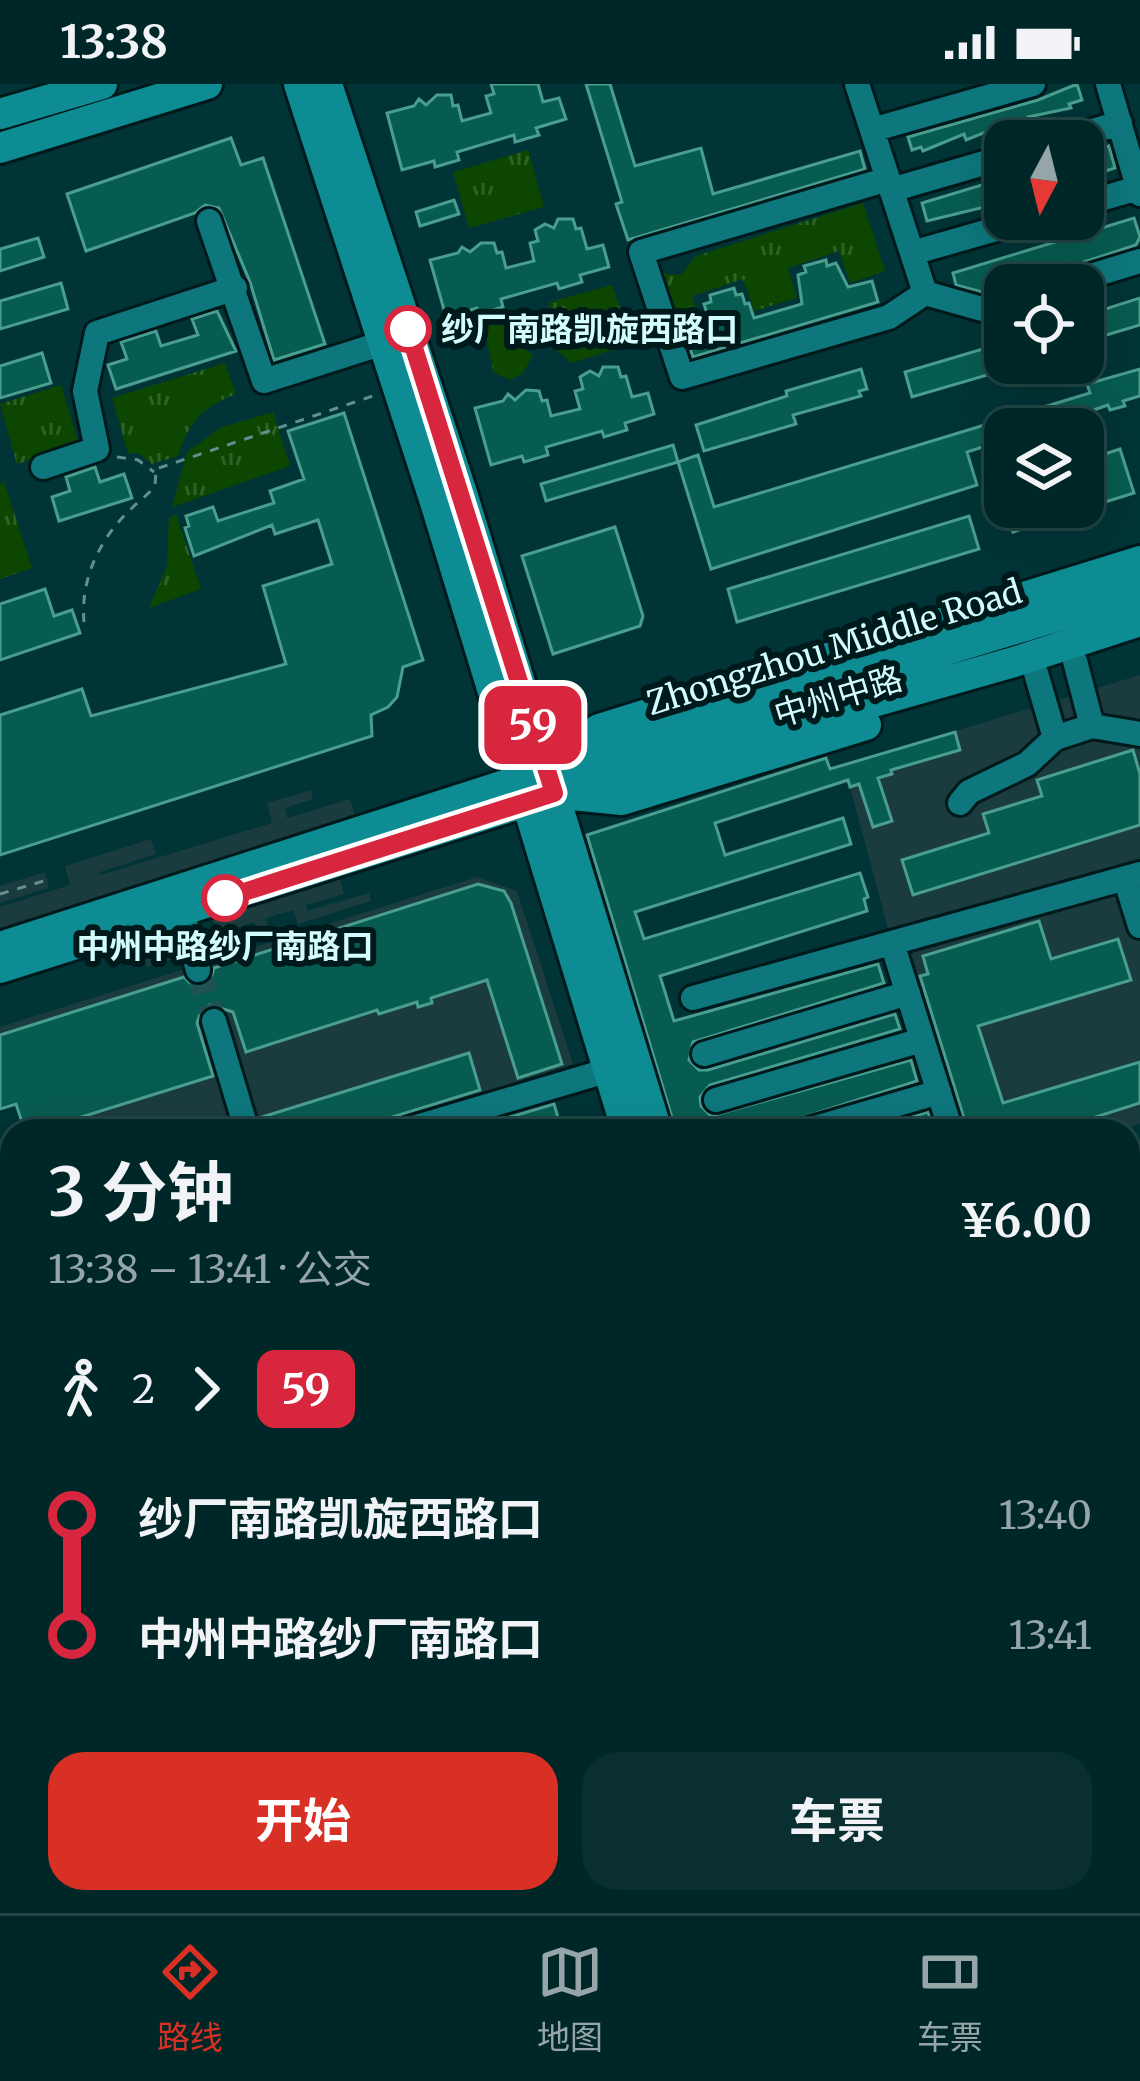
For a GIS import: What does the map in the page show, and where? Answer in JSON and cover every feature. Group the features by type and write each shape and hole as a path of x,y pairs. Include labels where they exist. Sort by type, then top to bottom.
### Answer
{"main road":[{"path":"0,114 102,84"},
{"path":"0,148 207,84"},
{"path":"299,84 398,388 653,1119"},
{"path":"327,84 462,493 623,1119"},
{"name":"中州中路","path":"537,787 599,729 1140,561"},
{"name":"Zhongzhou Middle Road","path":"0,968 182,912 797,696 1140,591"},
{"name":"Zhongzhou Middle Road","path":"0,947 537,787 1014,662 1140,621"},
{"path":"797,696 899,635"},
{"name":"中州中路","path":"537,787 622,800 1140,641"}],"street":[{"path":"857,84 925,293"},
{"path":"872,130 1033,84"},
{"path":"1104,199 1139,191 1108,84"},
{"path":"1104,128 1120,123"},
{"path":"984,162 641,253 682,377 889,317 925,293 984,308"},
{"path":"209,221 264,381 383,343"},
{"path":"912,253 984,232"},
{"path":"1104,272 1140,261"},
{"path":"43,467 97,449 85,392 97,333 235,289"},
{"path":"1075,661 1092,726"},
{"path":"1036,673 1055,739"},
{"path":"960,803 969,791 1027,764 1055,739 1092,726 1140,734"},
{"path":"693,998 1132,876 1140,926"},
{"path":"182,912 198,970"},
{"path":"892,943 947,1119"},
{"path":"704,1054 908,993"},
{"path":"214,1021 243,1119"},
{"path":"716,1100 922,1040"},
{"path":"444,1119 609,1070"},
{"path":"845,1119 939,1091"}],"path":[{"path":"84,622 82,603 95,555 155,486 156,469 398,388"},
{"path":"116,457 138,460 155,473"},
{"path":"0,894 47,880"}],"shaded area":[{"path":"1140,675 1140,1119 948,1119 892,943 844,765"},
{"path":"311,790 313,799 285,808 287,818 350,799 369,861 337,871 344,894 306,905 307,911 369,893 371,901 298,924 293,910 266,918 270,933 219,949 216,939 256,926 254,922 217,934 210,912 175,922 185,955 147,967 144,957 173,947 166,925 0,976 0,907 70,885 65,866 151,839 156,854 101,875 272,823 267,803"},
{"path":"45,872 49,888 0,903 0,886"},
{"path":"477,877 517,891 573,1064 398,1119 21,1119 0,1050 0,1027"}],"green space":[{"path":"528,150 544,207 469,228 453,172"},
{"path":"863,203 885,271 850,283 839,251 788,268 797,298 754,311 743,279 692,296 701,324 675,333 656,273 681,275 696,256"},
{"path":"612,285 632,344 571,363 556,349 561,332 546,319 550,302"},
{"path":"484,323 521,323 527,350 533,355 523,373 510,380 493,372"},
{"path":"225,363 236,394 198,417 178,456 152,464 138,453 128,453 112,398"},
{"path":"61,385 79,445 17,464 0,404"},
{"path":"273,412 290,466 172,507 187,452 222,427"},
{"path":"4,482 32,568 0,579 0,484"},
{"path":"176,514 201,589 149,608 167,566 169,518"}],"building":[{"path":"491,84 538,84 543,102 559,98 566,119 536,128 539,135 515,142 514,135 457,152 459,160 402,170 387,113 414,106 419,99 426,105 437,95 451,95 462,121 491,113 486,96 494,94"},
{"path":"586,84 610,84 635,166 701,148 713,194 860,151 865,169 628,240 616,204 622,202"},
{"path":"1077,84 1082,100 1069,104 1071,108 1029,120 984,120 984,133 912,150 908,137"},
{"path":"231,138 241,165 263,158 325,344 274,360 250,282 219,208 205,205 195,213 86,251 67,194"},
{"path":"1109,146 1115,168 1104,172 1104,148"},
{"path":"984,184 984,207 927,221 922,203"},
{"path":"454,200 459,214 420,226 416,212"},
{"path":"1134,218 1140,237 1136,245 1078,264 984,264 982,292 956,285 953,273 1062,240 1104,240 1104,227"},
{"path":"558,219 573,219 587,249 603,245 609,267 580,275 582,282 559,289 557,283 501,299 503,307 446,317 430,260 458,253 462,247 470,252 481,243 494,243 506,268 534,261 530,243 538,241 535,230 545,224 554,228"},
{"path":"38,238 44,257 0,271 0,249"},
{"path":"826,260 827,266 836,263 848,287 872,281 878,302 693,357 686,337 707,331 702,314 707,313 704,304 711,302 710,295 734,288 749,303 754,318 802,304 798,275 806,272 804,266"},
{"path":"61,283 68,309 0,329 0,301"},
{"path":"1140,298 1140,325 1104,336 1104,309"},
{"path":"217,311 236,351 116,389 108,365 127,359 121,342 156,331 161,346 198,335 192,319"},
{"path":"984,349 984,376 912,397 905,372"},
{"path":"42,353 51,383 0,398 0,366"},
{"path":"603,367 618,367 632,397 648,393 654,414 625,423 627,430 604,437 602,431 546,447 548,455 491,465 475,408 503,401 508,394 515,400 526,390 539,391 551,416 580,409 575,391 583,389 580,377 590,371 599,376"},
{"path":"861,369 867,389 859,391 861,396 793,415 796,424 704,451 696,425"},
{"path":"1140,369 1140,396 1110,410 1108,405 1041,408 1090,393 1087,384 1104,384 1104,379"},
{"path":"344,413 423,660 403,667 397,697 371,715 372,736 0,855 0,715 82,689 91,716 286,664 263,586 332,564 318,520 275,534 272,525 194,556 186,516 213,507 218,521 274,503 270,491 304,479 288,431"},
{"path":"984,425 984,447 967,452 977,485 711,569 678,462 698,455 714,507"},
{"path":"673,445 678,462 546,501 541,484"},
{"path":"1120,449 1134,493 1104,502 1104,454"},
{"path":"95,467 100,482 124,474 132,498 59,521 52,497 70,491 66,477"},
{"path":"969,516 979,549 737,622 728,589"},
{"path":"615,527 643,616 640,626 553,654 522,556"},
{"path":"45,589 54,616 72,610 80,633 0,660 0,604"},
{"path":"955,732 960,750 878,778 892,821 873,827 859,784 850,787 848,780 715,823 725,855 843,818 851,844 635,912 644,939 860,873 867,911 660,976 674,1021 878,964 884,983 693,1042 689,1060 699,1070 708,1070 895,1014 900,1029 710,1085 700,1097 701,1106 711,1116 911,1060 917,1081 798,1119 672,1119 587,835 826,758 830,769"},
{"path":"1133,750 1140,774 1140,825 913,895 902,860 989,833 983,814 1042,796 1037,780"},
{"path":"478,884 504,891 562,1064 518,1078 487,980 431,998 432,1003 418,1007 417,1002 379,1014 377,1010 246,1052 233,1012 210,1005 201,1011 197,1023 213,1076 75,1119 21,1119 16,1104 0,1109 0,1035 184,977 193,986 203,985 210,981 214,968"},
{"path":"1039,921 1051,959 1118,939 1131,980 978,1026 1003,1103 1140,1062 1140,1103 1089,1119 964,1119 920,976 928,974 923,956"},
{"path":"469,1053 480,1090 386,1119 262,1117"},
{"path":"554,1104 558,1119 503,1119"}],"tunnel":[{"path":"198,970 214,1021"}],"bus line":[{"name":"59","path":"225,898 554,793 408,329"}],"place":[{"name":"纱厂南路凯旋西路口","path":"408,329"},
{"name":"中州中路纱厂南路口","path":"225,898"}]}
